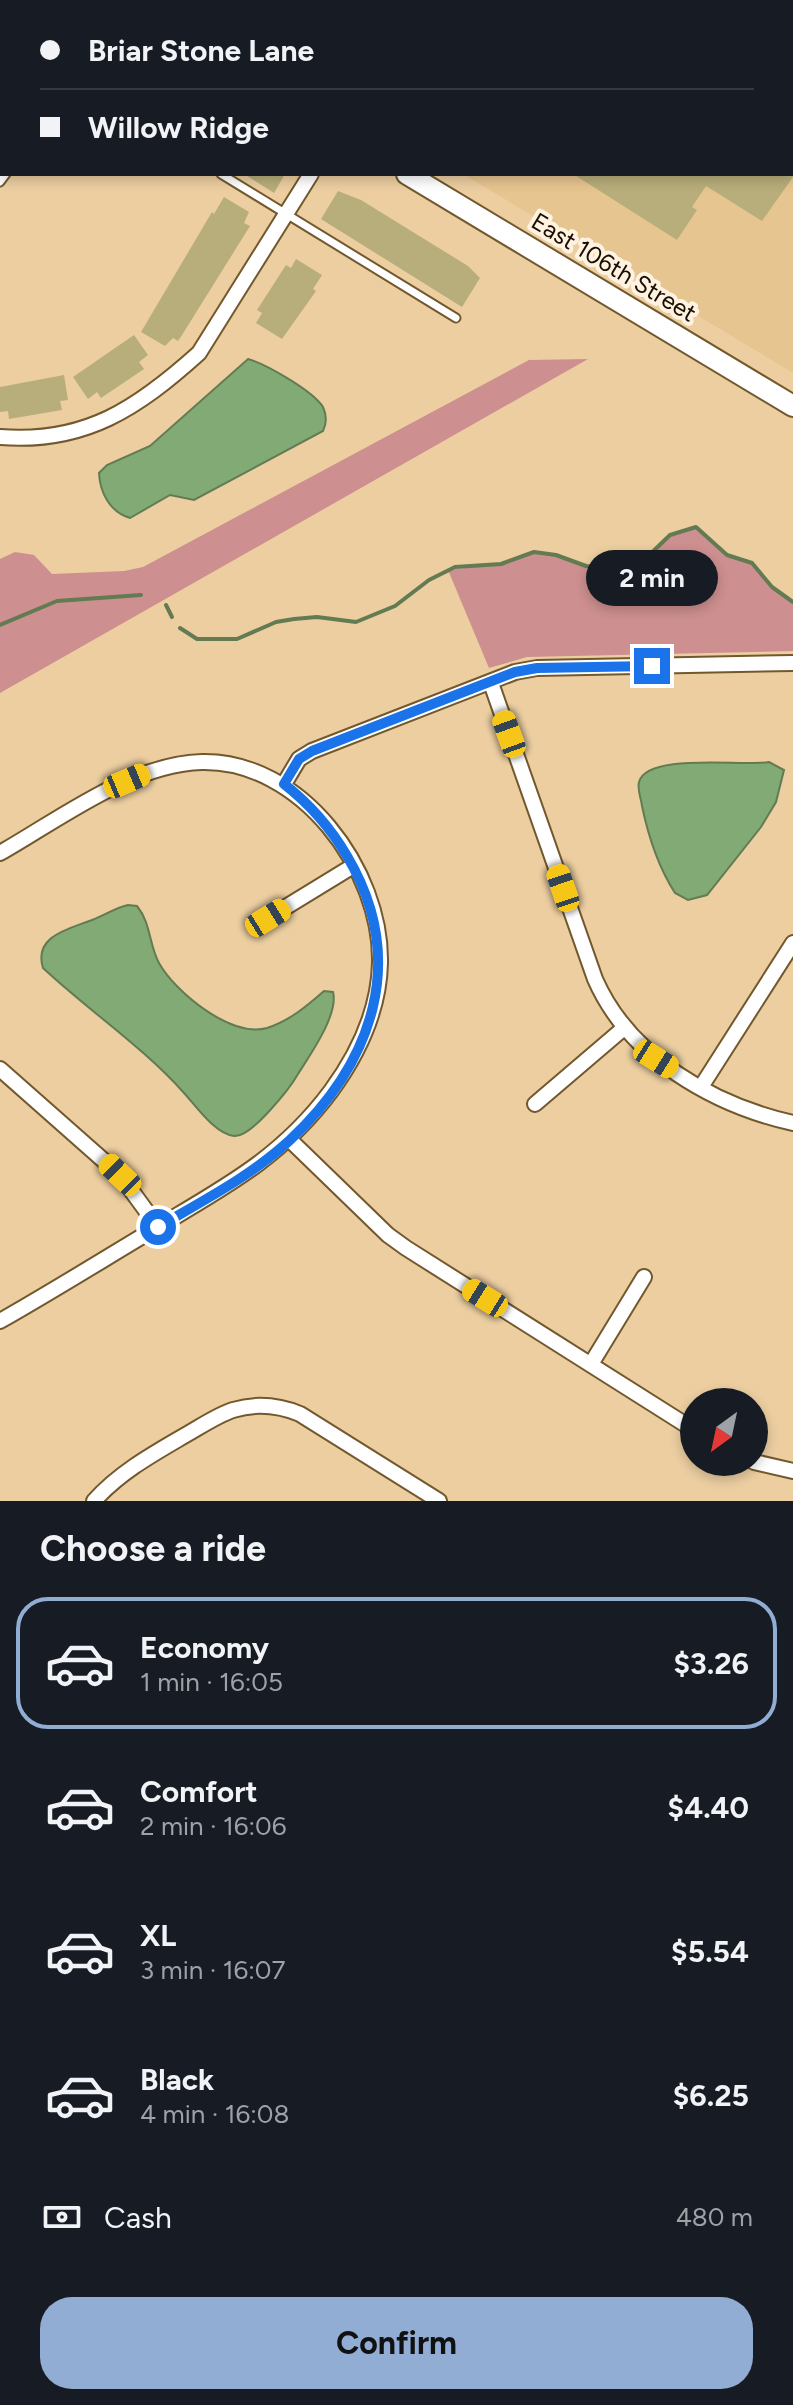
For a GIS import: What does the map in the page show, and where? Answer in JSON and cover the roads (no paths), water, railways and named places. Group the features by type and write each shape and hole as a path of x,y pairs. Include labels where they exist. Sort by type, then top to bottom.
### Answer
{"main road":[{"name":"East 106th Street","path":"410,176 793,406"}],"street":[{"path":"0,437 31,440 70,433 138,405 199,353 310,176"},
{"path":"284,784 299,759 312,751 515,672 537,668 793,663"},
{"path":"491,683 595,979 610,1009 624,1028 656,1059 740,1108 793,1123"},
{"path":"0,853 127,781 172,765 212,762 235,765 284,784 313,808 353,866 367,894 379,941 380,965 375,1002 362,1039 311,1117 290,1140 251,1171 0,1321"},
{"path":"268,918 353,866"},
{"path":"701,1087 793,943"},
{"path":"535,1104 624,1028"},
{"path":"0,1069 120,1175 158,1227"},
{"path":"290,1140 397,1242 680,1421"},
{"path":"591,1364 644,1277"},
{"path":"94,1501 120,1475 220,1416 257,1406 279,1407 300,1414 439,1501"},
{"path":"768,1465 793,1471"}],"lane":[{"path":"224,176 456,318"}],"waterway":[{"path":"180,628 197,639 237,639 276,622 294,619 317,617 356,622 395,606 429,580 455,567 501,564 534,552 556,555 586,566 628,567 640,564 670,535 696,527 727,555 752,563 772,587 793,602"},
{"path":"0,625 57,601 141,595"},
{"path":"166,605 172,617"}]}
